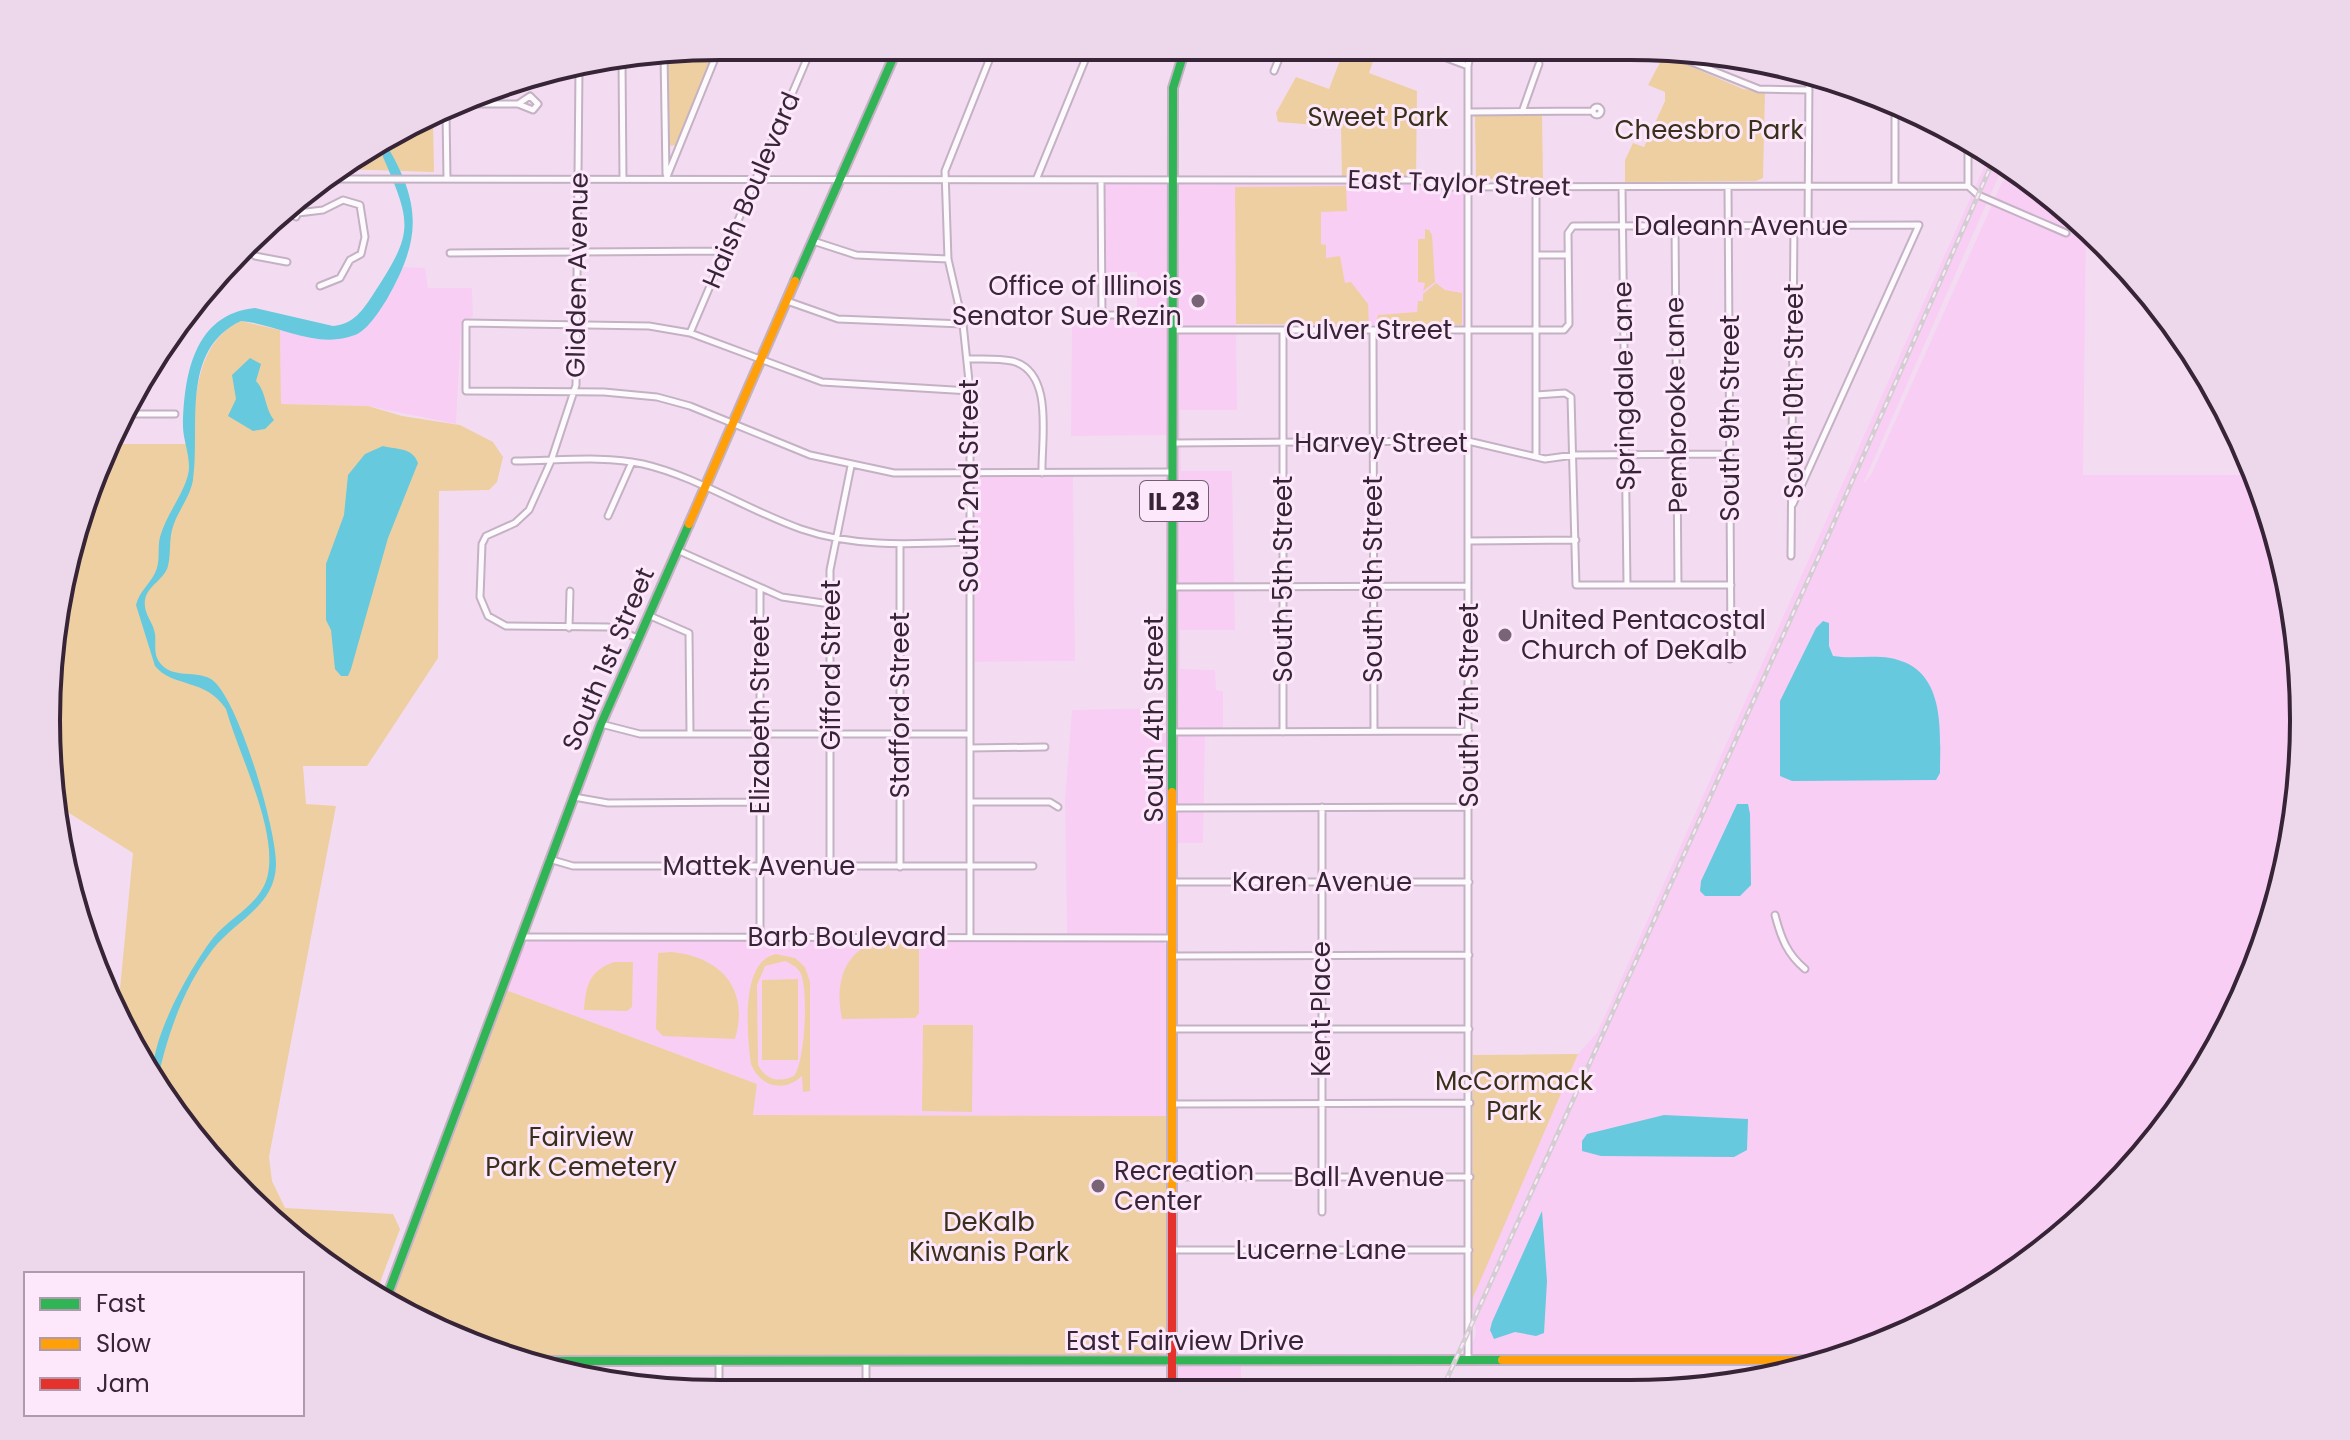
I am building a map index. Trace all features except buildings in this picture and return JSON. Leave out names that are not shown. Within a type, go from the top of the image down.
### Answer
[{"type":"street","points":[[666,179],[714,60]]},
{"type":"street","name":"Haish Boulevard","points":[[690,333],[807,60]]},
{"type":"street","name":"South 1st Street","points":[[389,1291],[601,724],[892,60]]},
{"type":"street","name":"South 2nd Street","points":[[970,937],[970,391],[963,324],[948,259],[945,171],[989,60]]},
{"type":"street","points":[[1036,180],[1085,60]]},
{"type":"street","name":"South 4th Street","points":[[1172,1380],[1174,80],[1181,60]]},
{"type":"street","points":[[1274,71],[1278,60]]},
{"type":"street","points":[[1452,60],[1468,66]]},
{"type":"street","name":"South 7th Street","points":[[1468,1361],[1469,60]]},
{"type":"street","points":[[664,62],[666,179]]},
{"type":"street","points":[[1522,112],[1539,64]]},
{"type":"street","points":[[1696,64],[1759,89],[1809,90]]},
{"type":"street","points":[[622,68],[623,179]]},
{"type":"street","name":"Glidden Avenue","points":[[569,628],[501,624],[485,613],[480,589],[480,551],[485,538],[525,516],[551,461],[576,392],[579,76]]},
{"type":"street","points":[[1808,226],[1809,85]]},
{"type":"street","points":[[483,104],[518,104]]},
{"type":"street","points":[[1469,112],[1593,111]]},
{"type":"street","points":[[1895,116],[1895,185]]},
{"type":"street","points":[[446,120],[447,179]]},
{"type":"street","points":[[1968,153],[1968,186]]},
{"type":"street","name":"East Taylor Street","points":[[342,179],[1415,180],[1469,186],[1536,187],[1968,186],[1983,197],[2066,233]]},
{"type":"street","points":[[1101,181],[1102,315],[1174,315]]},
{"type":"street","points":[[1536,187],[1536,457]]},
{"type":"street","name":"Springdale Lane","points":[[1622,187],[1627,585]]},
{"type":"street","name":"South 9th Street","points":[[1728,187],[1731,649]]},
{"type":"street","points":[[297,214],[323,210],[343,200],[360,205],[365,237],[361,254],[350,260],[340,278],[320,286]]},
{"type":"street","name":"Daleann Avenue","points":[[1568,255],[1568,233],[1575,226],[1919,225],[1793,504]]},
{"type":"street","name":"Pembrooke Lane","points":[[1675,226],[1678,585]]},
{"type":"street","name":"South 10th Street","points":[[1791,556],[1794,226]]},
{"type":"street","points":[[813,241],[856,255],[948,259]]},
{"type":"street","points":[[450,253],[726,251]]},
{"type":"street","points":[[1537,255],[1568,255]]},
{"type":"street","name":"Culver Street","points":[[1174,330],[1564,330],[1569,324],[1568,255]]},
{"type":"street","points":[[255,256],[287,262]]},
{"type":"street","points":[[786,301],[838,319],[963,324]]},
{"type":"street","points":[[970,391],[837,385],[807,379],[690,333],[633,324],[466,323],[466,391],[576,392],[657,397],[799,452],[851,466],[903,474],[1174,472]]},
{"type":"street","name":"South 5th Street","points":[[1283,330],[1283,732]]},
{"type":"street","name":"South 6th Street","points":[[1373,331],[1374,731]]},
{"type":"street","points":[[968,359],[1015,362],[1035,378],[1041,397],[1042,473]]},
{"type":"street","points":[[1536,395],[1565,393],[1571,401],[1576,585],[1731,585]]},
{"type":"street","points":[[135,414],[175,414]]},
{"type":"street","name":"Harvey Street","points":[[1174,443],[1468,441],[1559,460],[1574,455],[1730,454]]},
{"type":"street","points":[[515,461],[632,462],[704,487],[787,524],[835,537],[900,544],[970,542]]},
{"type":"street","points":[[608,516],[632,462]]},
{"type":"street","name":"Gifford Street","points":[[830,866],[830,604],[835,537],[851,466]]},
{"type":"street","points":[[1469,541],[1576,540]]},
{"type":"street","name":"Stafford Street","points":[[900,544],[900,867]]},
{"type":"street","points":[[677,550],[798,602],[830,604]]},
{"type":"street","points":[[1174,587],[1468,586]]},
{"type":"street","name":"Elizabeth Street","points":[[760,588],[760,937]]},
{"type":"street","points":[[570,591],[569,628],[612,628],[638,638]]},
{"type":"street","points":[[648,615],[689,633],[690,733]]},
{"type":"street","points":[[601,724],[625,733],[970,734]]},
{"type":"street","points":[[1175,732],[1469,731]]},
{"type":"street","points":[[970,748],[1045,747]]},
{"type":"street","points":[[572,796],[594,802],[760,802]]},
{"type":"street","points":[[970,802],[1050,802],[1058,807]]},
{"type":"street","name":"Kent Place","points":[[1322,807],[1322,1212]]},
{"type":"street","points":[[1174,808],[1469,807]]},
{"type":"street","name":"Mattek Avenue","points":[[549,859],[573,866],[1033,866]]},
{"type":"street","name":"Karen Avenue","points":[[1174,882],[1469,882]]},
{"type":"street","points":[[1775,915],[1782,942],[1793,959],[1805,969]]},
{"type":"street","name":"Barb Boulevard","points":[[520,937],[1174,938]]},
{"type":"street","points":[[1174,956],[1469,955]]},
{"type":"street","points":[[1173,1029],[1469,1029]]},
{"type":"street","points":[[1173,1104],[1470,1103]]},
{"type":"street","name":"Ball Avenue","points":[[1173,1177],[1470,1177]]},
{"type":"street","name":"Lucerne Lane","points":[[1172,1250],[1469,1250]]},
{"type":"street","points":[[719,1360],[719,1380]]},
{"type":"street","points":[[866,1360],[866,1380]]},
{"type":"street","name":"East Fairview Drive","points":[[570,1363],[1791,1360]]},
{"type":"shaded area","points":[[1985,164],[2000,173],[1863,484],[1871,475],[2003,180],[2011,181],[2086,243],[2083,475],[2243,475],[2268,549],[2289,677],[2289,763],[2268,891],[2240,973],[2202,1050],[2179,1087],[2154,1122],[2097,1187],[2032,1244],[1997,1269],[1922,1312],[1842,1345],[1761,1367],[1761,1363],[1464,1363],[1476,1334],[1472,1300],[1578,1054],[1597,1033]]},
{"type":"shaded area","points":[[1105,183],[1416,183],[1463,190],[1465,194],[1465,326],[1236,324],[1237,410],[1180,410],[1181,471],[1232,471],[1235,630],[1180,630],[1180,669],[1215,670],[1216,690],[1223,691],[1223,734],[1205,734],[1203,843],[1176,843],[1175,933],[1067,935],[1065,799],[1072,710],[1169,708],[1170,435],[1071,436],[1072,320],[1137,317],[1137,272],[1105,272]]},
{"type":"shaded area","points":[[403,267],[425,268],[428,288],[472,288],[473,317],[463,319],[461,326],[456,424],[368,406],[281,404],[280,330],[306,337],[358,334],[385,302]]},
{"type":"shaded area","points":[[1073,475],[1075,661],[975,662],[974,476]]},
{"type":"shaded area","points":[[1161,940],[1168,947],[1168,1116],[753,1115],[757,1084],[506,990],[519,954],[529,941]]},
{"type":"shaded area","points":[[1241,1362],[1241,1380],[1174,1380],[1174,1363]]},
{"type":"green space","points":[[711,60],[677,145],[668,146],[668,62]]},
{"type":"green space","name":"Sweet Park","points":[[1340,60],[1374,60],[1369,73],[1417,91],[1416,183],[1342,182],[1341,127],[1278,122],[1276,113],[1296,77],[1329,89]]},
{"type":"green space","name":"Cheesbro Park","points":[[1661,61],[1673,61],[1743,89],[1765,92],[1763,178],[1756,181],[1625,182],[1625,160],[1633,143],[1644,147],[1665,101],[1665,92],[1648,85]]},
{"type":"green space","points":[[1542,114],[1543,178],[1476,179],[1475,115]]},
{"type":"green space","points":[[433,126],[434,172],[355,169]]},
{"type":"green space","points":[[1346,186],[1347,211],[1321,212],[1321,244],[1326,245],[1326,258],[1340,256],[1345,283],[1351,282],[1368,304],[1369,325],[1236,324],[1235,187]]},
{"type":"green space","points":[[1425,229],[1432,235],[1435,282],[1423,291],[1425,283],[1418,282],[1418,239],[1425,239]]},
{"type":"green space","points":[[1436,283],[1445,290],[1462,293],[1462,325],[1376,324],[1378,315],[1417,312],[1418,301],[1423,301],[1423,294]]},
{"type":"green space","points":[[241,321],[280,330],[281,404],[368,406],[402,416],[460,425],[493,442],[503,457],[497,482],[489,490],[439,491],[438,658],[367,766],[303,766],[306,804],[336,806],[269,1157],[272,1181],[285,1208],[393,1214],[400,1229],[379,1285],[318,1244],[253,1187],[196,1122],[171,1087],[120,994],[133,853],[67,812],[66,806],[61,763],[61,677],[73,591],[95,508],[121,444],[193,444],[200,374],[214,343]]},
{"type":"green space","points":[[877,941],[919,942],[919,1013],[915,1018],[842,1019],[840,995],[844,972],[856,954]]},
{"type":"green space","points":[[672,952],[704,961],[727,978],[738,1005],[739,1021],[735,1039],[663,1036],[656,1029],[658,953]]},
{"type":"green space","points":[[776,954],[795,958],[805,967],[810,982],[810,1091],[803,1092],[802,1076],[788,1085],[773,1085],[760,1078],[751,1064],[748,1000],[756,970],[764,960]],"holes":[[[785,961],[800,972],[803,980],[804,1025],[798,1068],[794,1076],[778,1080],[769,1077],[758,1065],[757,985],[765,966]]]},
{"type":"green space","points":[[614,962],[633,962],[632,1007],[627,1011],[584,1010],[590,980],[599,970]]},
{"type":"green space","points":[[798,979],[798,1060],[762,1060],[762,980]]},
{"type":"green space","points":[[506,990],[757,1084],[753,1115],[1168,1116],[1166,1353],[1153,1356],[540,1355],[467,1330],[394,1294]]},
{"type":"green space","points":[[923,1025],[973,1025],[972,1112],[922,1111]]},
{"type":"green space","name":"McCormack Park","points":[[1578,1054],[1472,1300],[1473,1055]]},
{"type":"water","points":[[389,149],[406,186],[413,222],[406,258],[387,299],[364,329],[341,339],[312,338],[241,321],[221,334],[208,351],[201,370],[195,414],[193,480],[172,530],[168,566],[146,595],[145,609],[155,634],[156,655],[162,665],[174,672],[211,679],[222,690],[233,710],[263,796],[276,865],[274,879],[262,902],[213,949],[192,981],[170,1033],[160,1070],[154,1060],[155,1054],[161,1032],[182,988],[213,938],[259,894],[268,874],[269,856],[262,814],[226,709],[209,692],[171,678],[155,666],[136,605],[157,568],[163,529],[188,475],[183,426],[190,368],[196,350],[206,335],[218,322],[234,313],[255,308],[333,326],[347,322],[362,310],[396,255],[404,227],[399,198],[382,153]]},
{"type":"water","points":[[250,358],[261,364],[256,381],[274,420],[265,429],[253,431],[228,416],[236,399],[232,375]]},
{"type":"water","points":[[383,446],[408,452],[418,463],[388,538],[351,669],[348,676],[341,676],[335,669],[331,630],[326,620],[326,564],[344,515],[348,475],[365,454]]},
{"type":"water","points":[[1823,621],[1829,623],[1829,646],[1833,656],[1890,658],[1909,664],[1922,674],[1931,688],[1939,721],[1940,773],[1936,780],[1792,781],[1780,776],[1780,701],[1816,628]]},
{"type":"water","points":[[1737,804],[1748,804],[1750,814],[1751,885],[1740,896],[1705,896],[1700,891],[1701,881]]},
{"type":"water","points":[[1664,1115],[1748,1119],[1747,1150],[1734,1157],[1601,1156],[1582,1151],[1582,1141],[1587,1134]]},
{"type":"water","points":[[1542,1211],[1547,1281],[1544,1333],[1536,1336],[1515,1332],[1494,1339],[1490,1330],[1492,1322]]},
{"type":"railway","points":[[1446,1380],[1828,536],[1990,167]]},
{"type":"traffic: fast","points":[[795,281],[892,60]]},
{"type":"traffic: fast","points":[[1172,792],[1173,88],[1182,60]]},
{"type":"traffic: fast","points":[[389,1291],[601,724],[689,524]]},
{"type":"traffic: fast","points":[[563,1361],[1502,1360]]},
{"type":"traffic: slow","points":[[689,524],[795,281]]},
{"type":"traffic: slow","points":[[1172,792],[1172,1200]]},
{"type":"traffic: slow","points":[[1502,1360],[1792,1360]]},
{"type":"traffic: jam","points":[[1172,1200],[1172,1380]]},
{"type":"place","name":"Office of Illinois Senator Sue Rezin","points":[[1198,301]]},
{"type":"place","name":"United Pentacostal Church of DeKalb","points":[[1505,635]]},
{"type":"place","name":"Recreation Center","points":[[1098,1186]]},
{"type":"park label","name":"Fairview Park Cemetery","points":[[581,1152]]},
{"type":"park label","name":"DeKalb Kiwanis Park","points":[[989,1237]]}]
